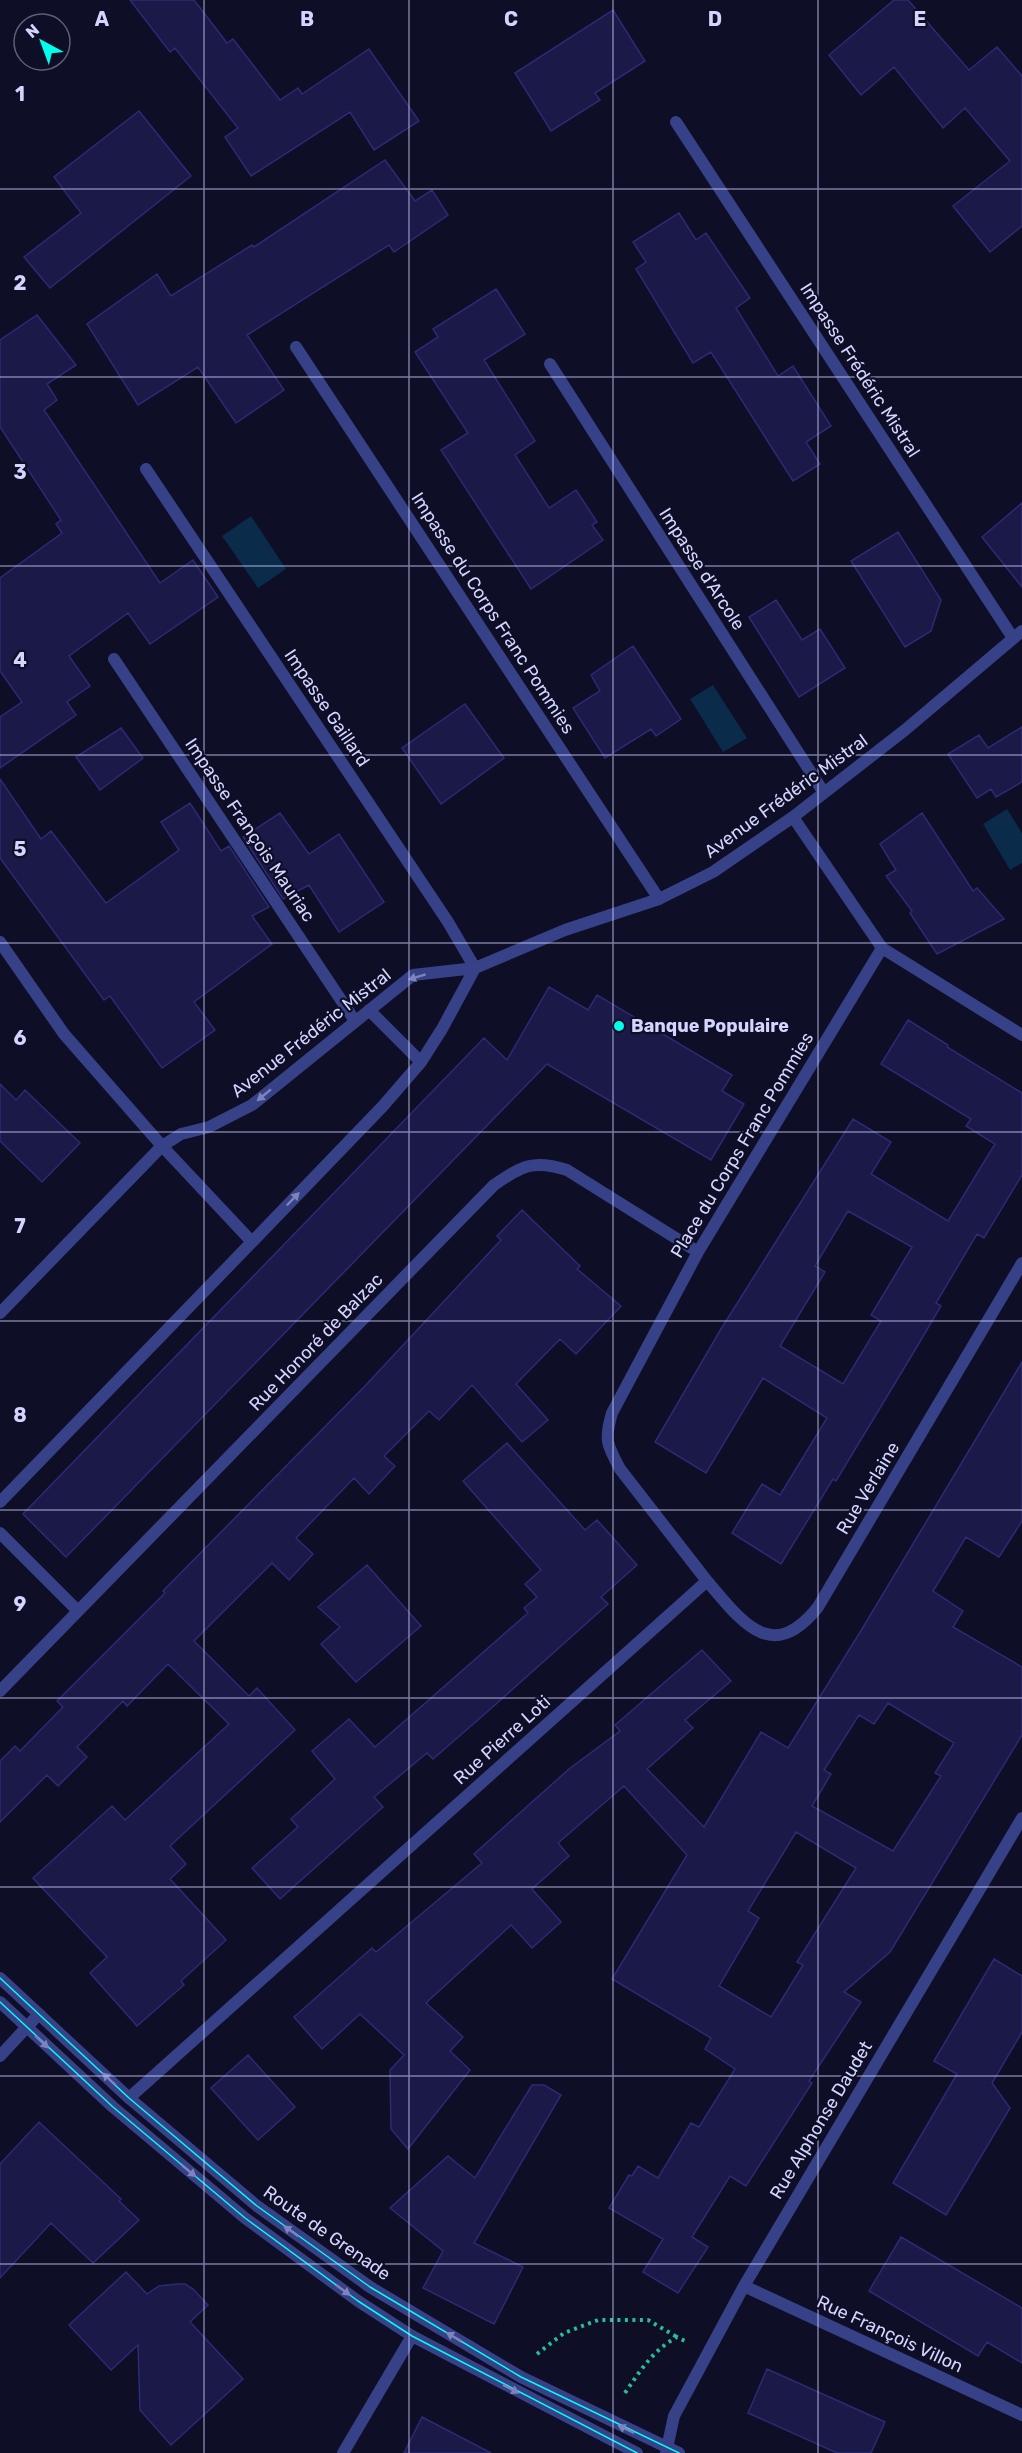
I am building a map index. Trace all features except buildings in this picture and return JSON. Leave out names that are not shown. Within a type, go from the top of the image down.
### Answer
[{"type":"street","name":"Impasse Frédéric Mistral","points":[[676,122],[1017,634]]},
{"type":"street","name":"Impasse du Corps Franc Pommies","points":[[296,347],[659,898]]},
{"type":"street","name":"Impasse d'Arcole","points":[[550,364],[824,793]]},
{"type":"street","name":"Impasse Gaillard","points":[[146,469],[442,912],[475,968]]},
{"type":"street","name":"Avenue Frédéric Mistral","points":[[0,1313],[162,1146],[181,1134],[209,1127],[252,1105],[413,975],[475,968],[566,930],[659,898],[713,872],[793,817],[905,730],[1017,634]]},
{"type":"street","name":"Impasse François Mauriac","points":[[114,660],[355,1021]]},
{"type":"street","points":[[793,817],[882,948],[1022,1035]]},
{"type":"street","points":[[0,942],[64,1034],[162,1146],[252,1242]]},
{"type":"street","name":"Place du Corps Franc Pommies","points":[[707,1581],[620,1469],[605,1435],[612,1413],[698,1252],[882,948]]},
{"type":"street","points":[[0,1502],[383,1106],[421,1062],[475,968]]},
{"type":"street","points":[[369,1010],[421,1062]]},
{"type":"street","name":"Rue Honoré de Balzac","points":[[0,1691],[494,1185],[520,1168],[547,1163],[567,1170],[698,1252]]},
{"type":"street","name":"Rue Verlaine","points":[[707,1581],[738,1617],[760,1633],[784,1635],[804,1624],[818,1607],[1022,1263]]},
{"type":"street","points":[[0,1533],[78,1611]]},
{"type":"street","name":"Rue Pierre Loti","points":[[129,2098],[707,1581]]},
{"type":"street","name":"Rue Alphonse Daudet","points":[[667,2450],[674,2416],[708,2350],[1022,1818]]},
{"type":"street","name":"Route de Grenade","points":[[0,1978],[129,2098],[257,2206],[370,2287],[521,2377],[667,2450],[679,2453]]},
{"type":"street","name":"Route de Grenade","points":[[0,2002],[113,2107],[245,2218],[358,2301],[412,2336],[637,2453]]},
{"type":"street","points":[[0,2056],[39,2014]]},
{"type":"street","name":"Rue François Villon","points":[[744,2286],[1022,2415]]},
{"type":"street","points":[[343,2453],[412,2336]]},
{"type":"path","points":[[521,2377],[540,2350],[564,2333],[598,2320],[648,2320],[677,2337],[708,2350]]},
{"type":"path","points":[[625,2393],[646,2362],[663,2345],[677,2337]]},
{"type":"water","points":[[251,516],[286,569],[258,588],[222,536]]},
{"type":"water","points":[[713,685],[747,738],[723,752],[690,699]]},
{"type":"water","points":[[1007,809],[1022,833],[1022,863],[1010,870],[983,824]]},
{"type":"tram line","points":[[0,1978],[129,2098],[257,2206],[370,2287],[521,2377],[679,2453]]},
{"type":"tram line","points":[[0,2002],[113,2107],[245,2218],[358,2301],[412,2336],[637,2453]]},
{"type":"place","name":"Banque Populaire","points":[[619,1026]]}]
